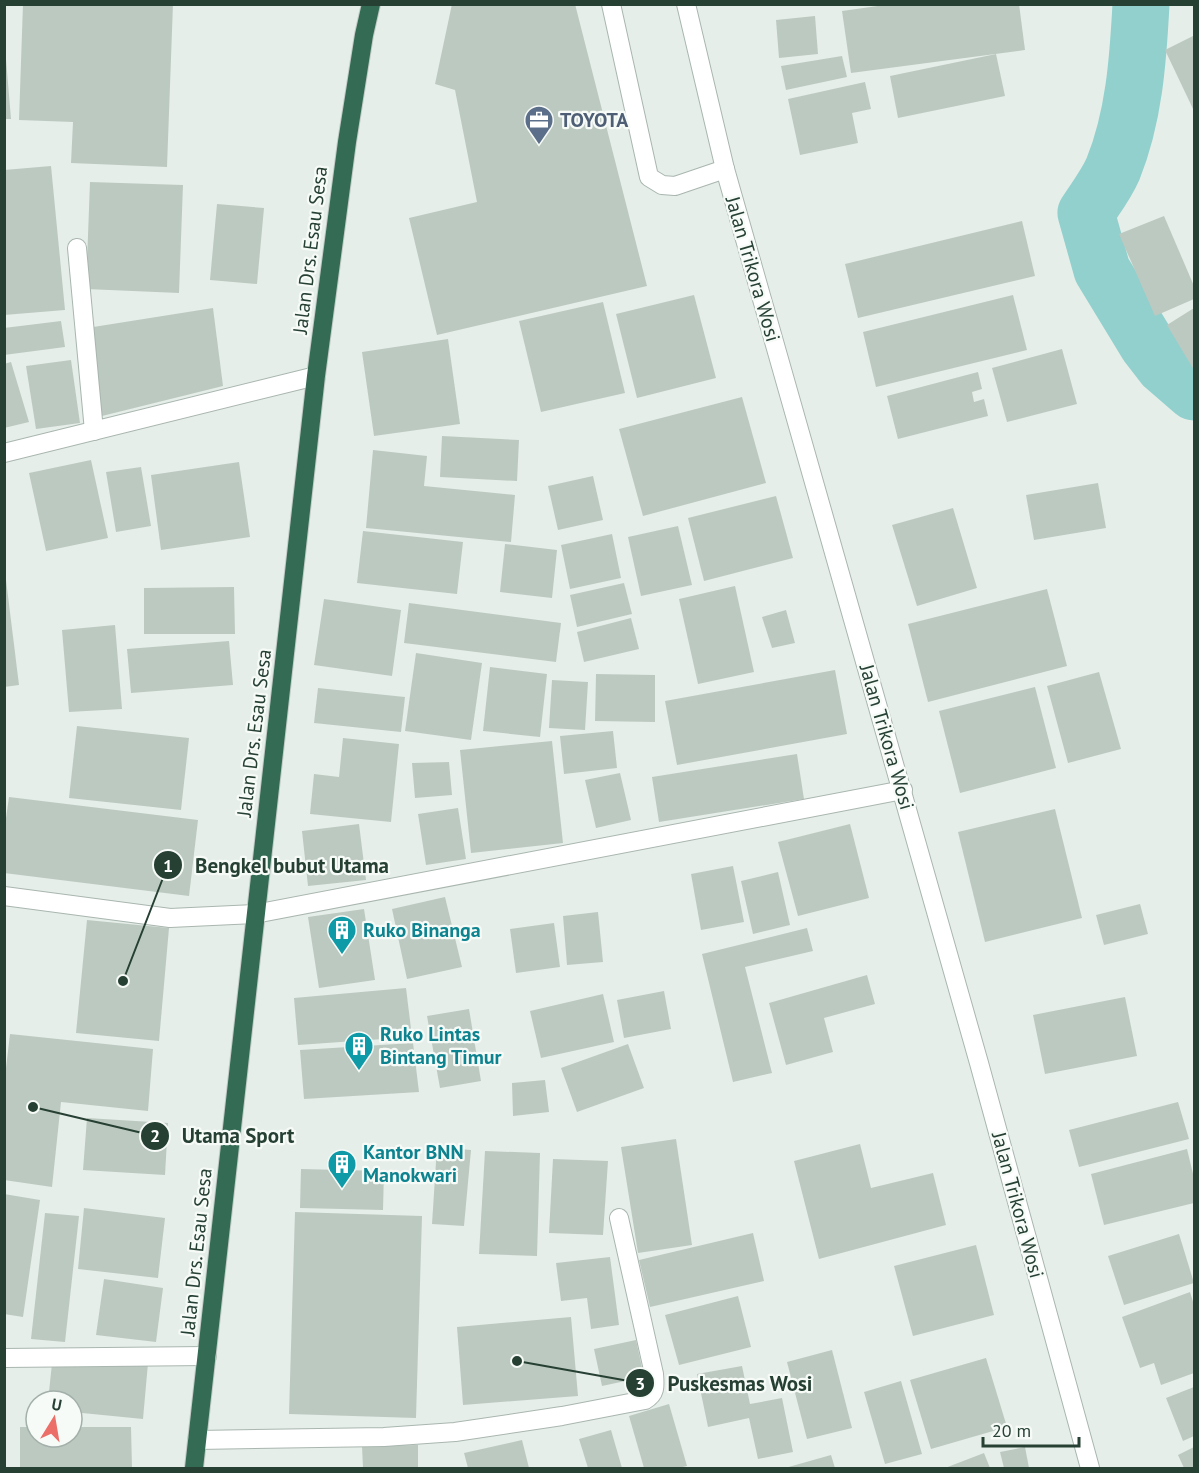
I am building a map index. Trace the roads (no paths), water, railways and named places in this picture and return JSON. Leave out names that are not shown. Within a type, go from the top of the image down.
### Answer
[{"type":"highway","name":"Jalan Drs. Esau Sesa","points":[[194,1468],[316,376],[346,142],[371,4]]},
{"type":"street","points":[[610,4],[649,177],[662,185],[675,186],[725,170]]},
{"type":"street","name":"Jalan Trikora Wosi","points":[[686,4],[725,170],[903,790],[1090,1468]]},
{"type":"street","points":[[77,248],[94,431]]},
{"type":"street","points":[[4,453],[316,376]]},
{"type":"street","points":[[4,896],[170,918],[255,915],[903,790]]},
{"type":"street","points":[[197,1440],[384,1437],[455,1432],[562,1416],[645,1400],[653,1393],[654,1374],[619,1218]]},
{"type":"street","points":[[4,1358],[207,1356]]},
{"type":"waterway","points":[[1141,4],[1136,68],[1126,129],[1113,169],[1086,213],[1102,270],[1147,344],[1164,366],[1194,392]]},
{"type":"place","name":"TOYOTA","points":[[539,146]]},
{"type":"place","name":"Ruko Binanga","points":[[342,956]]},
{"type":"place","name":"Bengkel bubut Utama","points":[[123,981]]},
{"type":"place","name":"Ruko Lintas Bintang Timur","points":[[359,1072]]},
{"type":"place","name":"Utama Sport","points":[[33,1107]]},
{"type":"place","name":"Kantor BNN Manokwari","points":[[342,1190]]},
{"type":"place","name":"Puskesmas Wosi","points":[[517,1361]]}]
